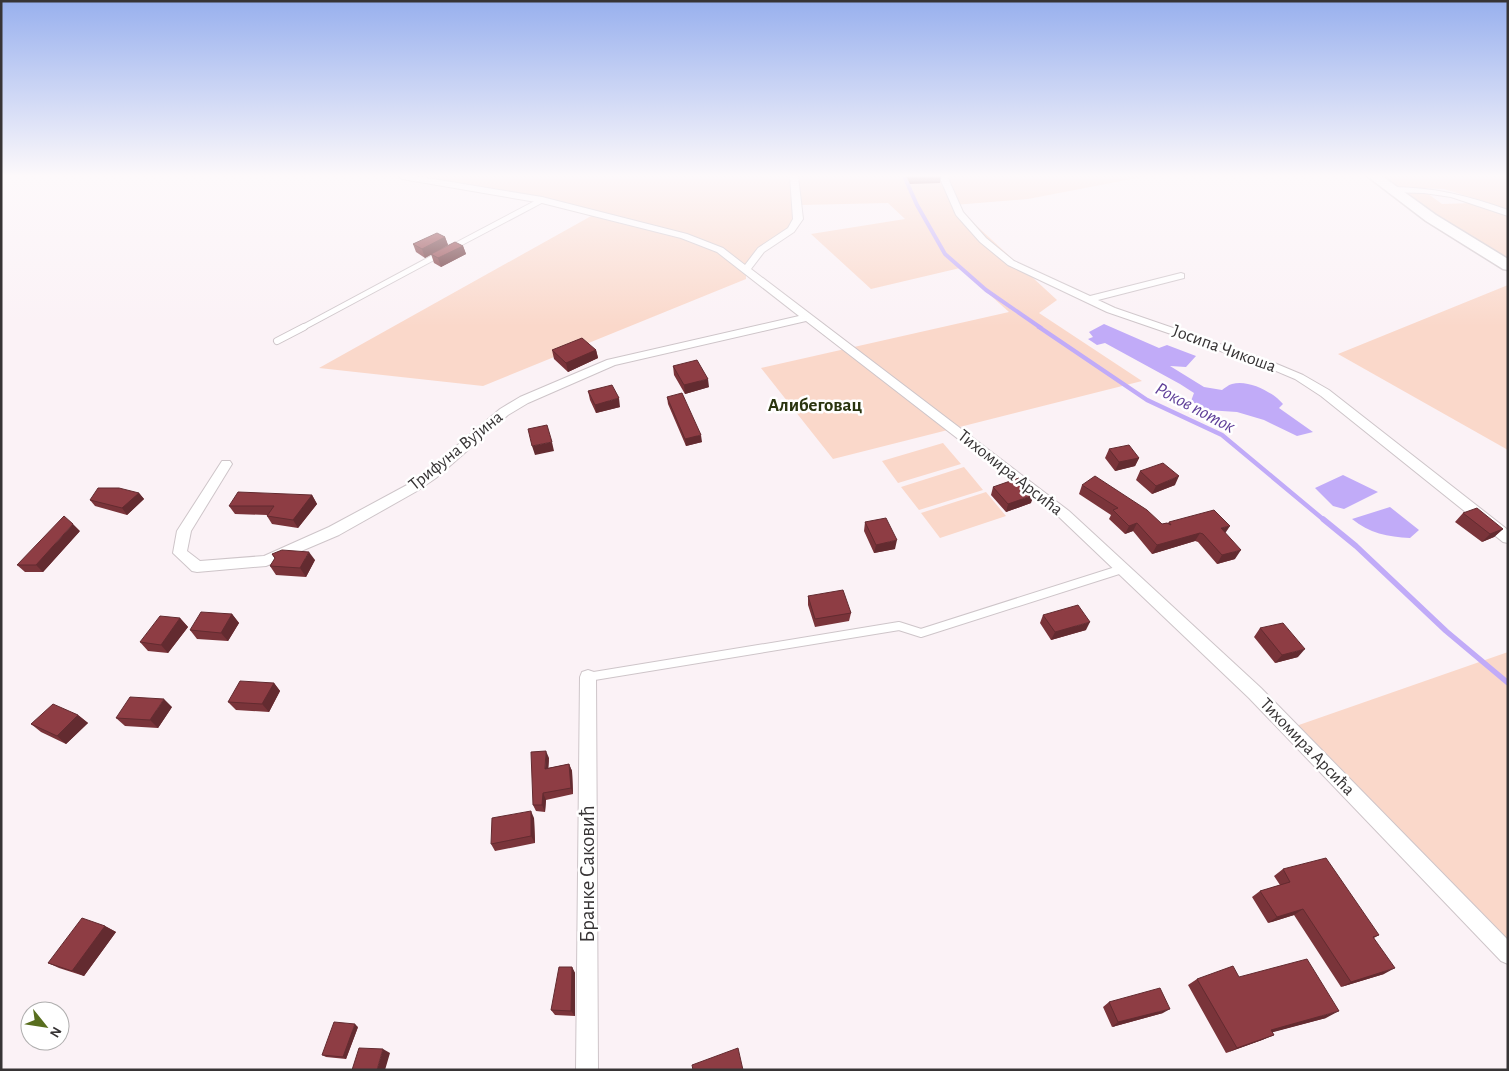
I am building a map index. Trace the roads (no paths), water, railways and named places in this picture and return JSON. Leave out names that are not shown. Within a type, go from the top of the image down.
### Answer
[{"type":"main road","points":[[1443,226],[1508,266]]},
{"type":"street","name":"Тихомира Арсића","points":[[641,226],[702,242],[720,250],[1064,514],[1255,694],[1508,954]]},
{"type":"street","points":[[746,270],[760,250],[791,230],[794,226]]},
{"type":"street","name":"Јосипа Чикоша","points":[[970,226],[983,240],[1011,262],[1111,310],[1268,364],[1298,377],[1325,393],[1508,538]]},
{"type":"street","points":[[1091,299],[1181,276]]},
{"type":"street","name":"Трифуна Вујина","points":[[226,464],[184,531],[180,553],[197,567],[266,561],[334,531],[412,488],[432,474],[504,412],[524,400],[611,362],[809,317]]},
{"type":"street","name":"Бранке Саковић","points":[[587,1070],[588,677]]},
{"type":"lane","points":[[277,341],[493,226]]},
{"type":"lane","points":[[588,677],[899,626],[921,633],[1122,569]]},
{"type":"waterway","name":"Роков поток","points":[[929,226],[945,254],[986,290],[1041,328]]},
{"type":"waterway","name":"Роков поток","points":[[1039,327],[1147,400],[1222,435],[1324,520]]},
{"type":"waterway","name":"Роков поток","points":[[1323,519],[1356,546],[1446,631],[1508,683]]},
{"type":"district","name":"Алибеговац","points":[[815,405]]}]
